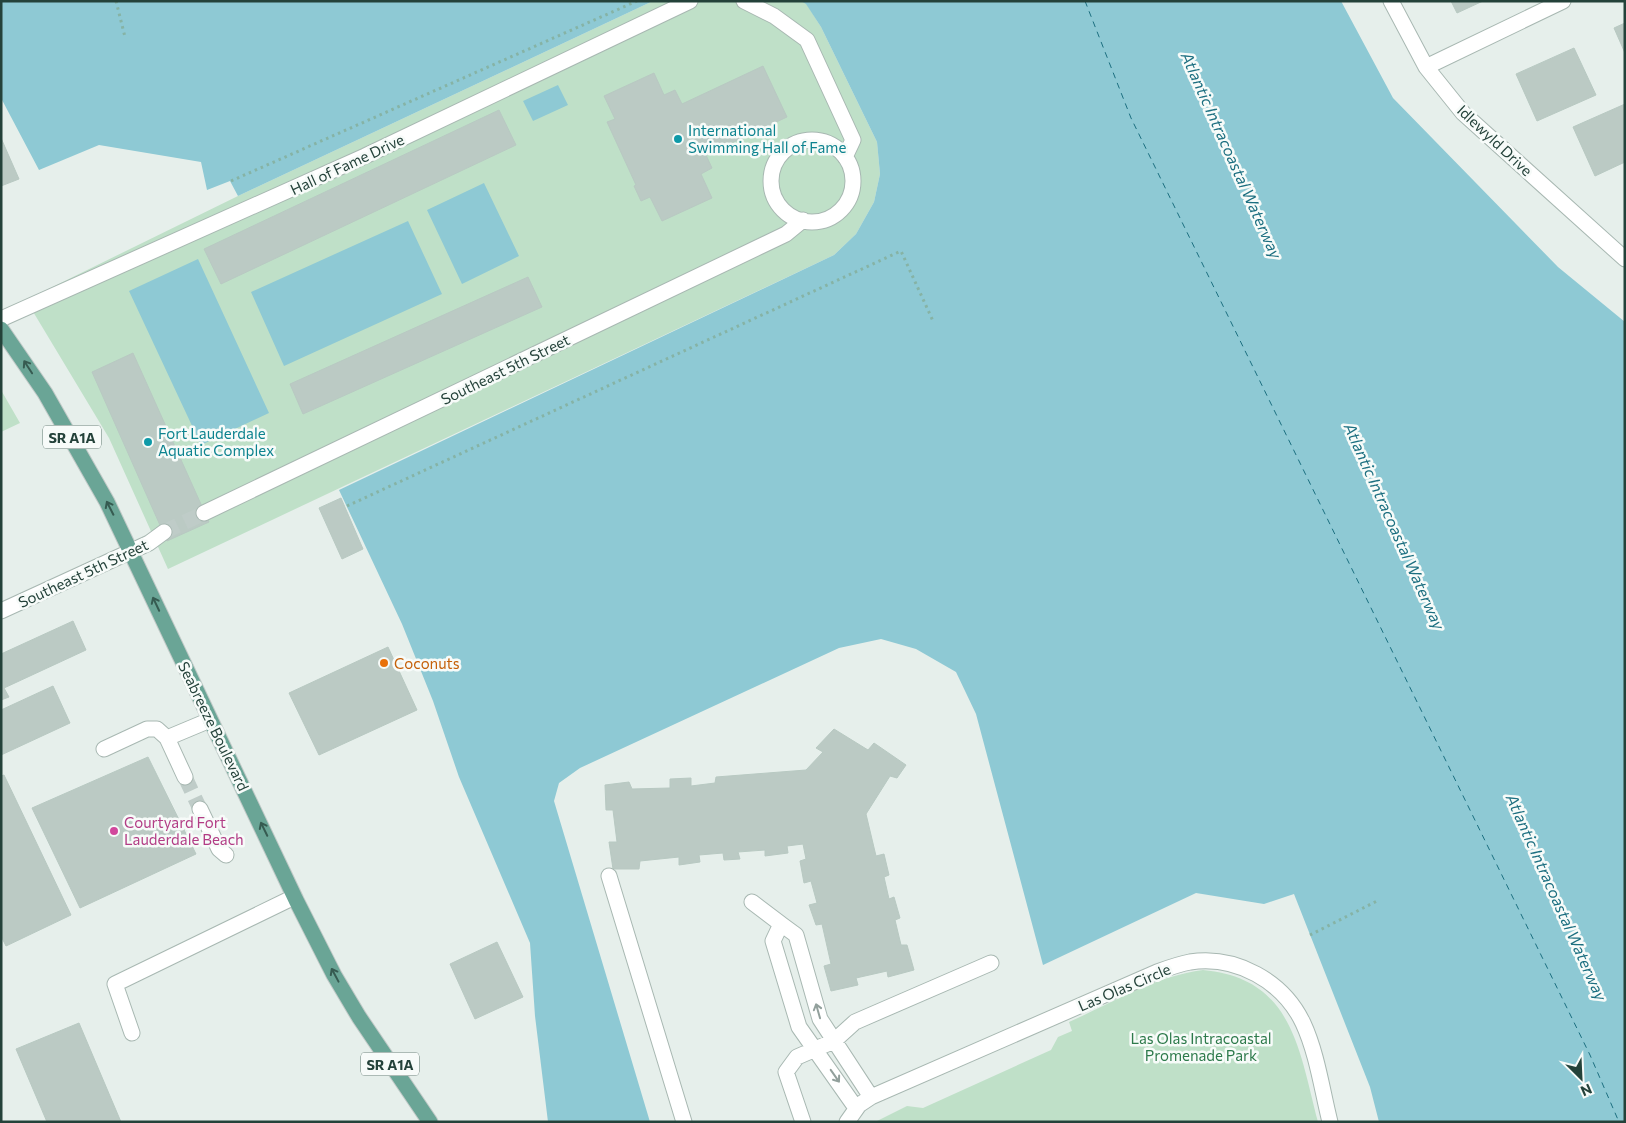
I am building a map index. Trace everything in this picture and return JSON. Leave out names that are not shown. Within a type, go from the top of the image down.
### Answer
[{"type":"main road","name":"Seabreeze Boulevard","points":[[1,329],[45,393],[78,449],[132,551],[294,896],[355,1011],[430,1122]]},
{"type":"street","name":"Hall of Fame Drive","points":[[1,319],[365,156],[690,1]]},
{"type":"street","points":[[744,1],[774,16],[806,40],[853,140],[845,157]]},
{"type":"street","name":"Idlewyld Drive","points":[[1391,1],[1426,67],[1463,113],[1625,259]]},
{"type":"street","points":[[1426,67],[1563,1]]},
{"type":"street","points":[[805,140],[818,140],[831,144],[845,157],[853,174],[853,188],[841,210],[830,217],[817,221],[803,220],[790,215],[780,206],[773,194],[772,173],[781,154],[792,145],[805,140]]},
{"type":"street","name":"Southeast 5th Street","points":[[204,513],[786,234],[803,220]]},
{"type":"street","name":"Southeast 5th Street","points":[[1,611],[149,543],[164,532]]},
{"type":"street","points":[[167,738],[210,720]]},
{"type":"street","points":[[104,749],[147,728],[158,729],[167,738],[185,777]]},
{"type":"street","points":[[200,809],[219,849],[226,855]]},
{"type":"street","points":[[609,876],[684,1122]]},
{"type":"street","points":[[132,1033],[115,984],[294,896]]},
{"type":"street","points":[[752,902],[796,935],[820,1019],[871,1097]]},
{"type":"street","points":[[781,924],[773,941],[799,1027],[856,1108]]},
{"type":"street","name":"Las Olas Circle","points":[[847,1122],[856,1108],[871,1097],[1157,972],[1191,962],[1208,961],[1227,963],[1260,975],[1286,997],[1297,1011],[1310,1042],[1330,1122]]},
{"type":"street","points":[[803,1122],[786,1072],[797,1057],[834,1041],[855,1022],[991,963]]},
{"type":"path","points":[[116,1],[126,37]]},
{"type":"path","points":[[230,180],[637,1]]},
{"type":"path","points":[[346,506],[901,251],[933,321]]},
{"type":"path","points":[[1310,934],[1377,901]]},
{"type":"green space","points":[[653,1],[801,1],[806,3],[821,27],[877,142],[880,174],[874,202],[856,234],[834,255],[168,569],[109,438],[26,300],[238,196]]},
{"type":"green space","points":[[1,390],[20,423],[1,432]]},
{"type":"green space","name":"Las Olas Intracoastal Promenade Park","points":[[1203,970],[1233,976],[1256,987],[1274,1003],[1287,1022],[1297,1044],[1318,1122],[875,1122],[907,1106],[923,1108],[1051,1050],[1058,1037],[1072,1031],[1069,1022],[1134,991],[1168,978]]},
{"type":"water","points":[[1,1],[653,1],[238,196],[230,181],[207,190],[201,162],[99,145],[39,170],[1,98]]},
{"type":"water","name":"Atlantic Intracoastal Waterway","points":[[801,1],[1341,1],[1393,98],[1558,267],[1625,322],[1625,1122],[1379,1122],[1370,1087],[1294,894],[1264,904],[1196,893],[1043,965],[976,714],[956,672],[916,649],[881,639],[839,648],[580,768],[559,783],[554,801],[650,1122],[548,1122],[535,1016],[530,943],[459,777],[433,701],[402,624],[339,490],[834,255],[856,234],[874,202],[880,174],[877,142],[821,27],[806,4]]},
{"type":"water","points":[[558,85],[568,105],[533,121],[523,101]]},
{"type":"water","points":[[484,183],[519,256],[462,284],[427,210]]},
{"type":"water","points":[[408,221],[442,294],[284,366],[251,292]]},
{"type":"water","points":[[198,259],[269,413],[201,445],[129,291]]},
{"type":"building","points":[[1451,1],[1483,1],[1457,13]]},
{"type":"building","points":[[1625,23],[1625,53],[1614,28]]},
{"type":"building","points":[[1574,48],[1596,95],[1537,121],[1516,74]]},
{"type":"building","name":"International Swimming Hall of Fame","points":[[763,66],[787,117],[706,155],[712,168],[701,174],[712,198],[662,221],[650,197],[641,201],[634,186],[636,185],[607,122],[615,119],[604,96],[654,73],[664,95],[675,90],[682,104]]},
{"type":"building","points":[[1625,104],[1625,162],[1595,176],[1573,127]]},
{"type":"building","points":[[499,110],[516,145],[221,284],[204,249]]},
{"type":"building","points":[[1,138],[19,179],[1,186]]},
{"type":"building","points":[[528,277],[542,307],[303,414],[290,384]]},
{"type":"building","name":"Fort Lauderdale Aquatic Complex","points":[[133,353],[209,522],[167,541],[92,372]]},
{"type":"building","points":[[341,498],[363,549],[342,559],[319,508]]},
{"type":"building","points":[[73,621],[86,650],[4,688],[9,697],[1,700],[1,654]]},
{"type":"building","points":[[388,647],[417,710],[319,755],[289,693]]},
{"type":"building","points":[[53,686],[70,723],[1,755],[1,710]]},
{"type":"building","points":[[834,729],[868,750],[874,743],[906,765],[897,778],[890,776],[866,814],[876,856],[884,854],[889,875],[884,877],[889,899],[894,897],[900,918],[895,920],[901,945],[907,945],[914,970],[888,977],[887,971],[856,978],[858,985],[831,991],[824,966],[831,964],[822,924],[816,925],[809,905],[817,903],[811,881],[804,883],[800,861],[806,859],[803,844],[787,846],[788,853],[765,856],[765,850],[738,852],[740,859],[724,860],[723,853],[699,855],[700,862],[679,865],[679,857],[640,861],[639,869],[613,869],[609,842],[617,842],[613,810],[606,810],[605,785],[629,782],[632,789],[670,788],[670,779],[691,778],[691,786],[715,783],[716,777],[806,770],[823,752],[816,748]]},
{"type":"building","name":"Courtyard Fort Lauderdale Beach","points":[[148,757],[196,854],[80,908],[32,808]]},
{"type":"building","points":[[4,775],[71,915],[6,946],[1,936],[1,776]]},
{"type":"building","points":[[497,942],[523,997],[475,1019],[450,964]]},
{"type":"building","points":[[79,1023],[121,1122],[47,1122],[16,1049]]},
{"type":"ferry route","points":[[1085,1],[1131,118],[1590,1055],[1619,1122]]},
{"type":"tunnel","points":[[164,532],[204,513]]},
{"type":"tunnel","points":[[185,777],[200,809]]},
{"type":"place","name":"International Swimming Hall of Fame","points":[[678,139]]},
{"type":"place","name":"Fort Lauderdale Aquatic Complex","points":[[148,442]]},
{"type":"place","name":"Coconuts","points":[[384,663]]},
{"type":"place","name":"Courtyard Fort Lauderdale Beach","points":[[114,831]]}]
